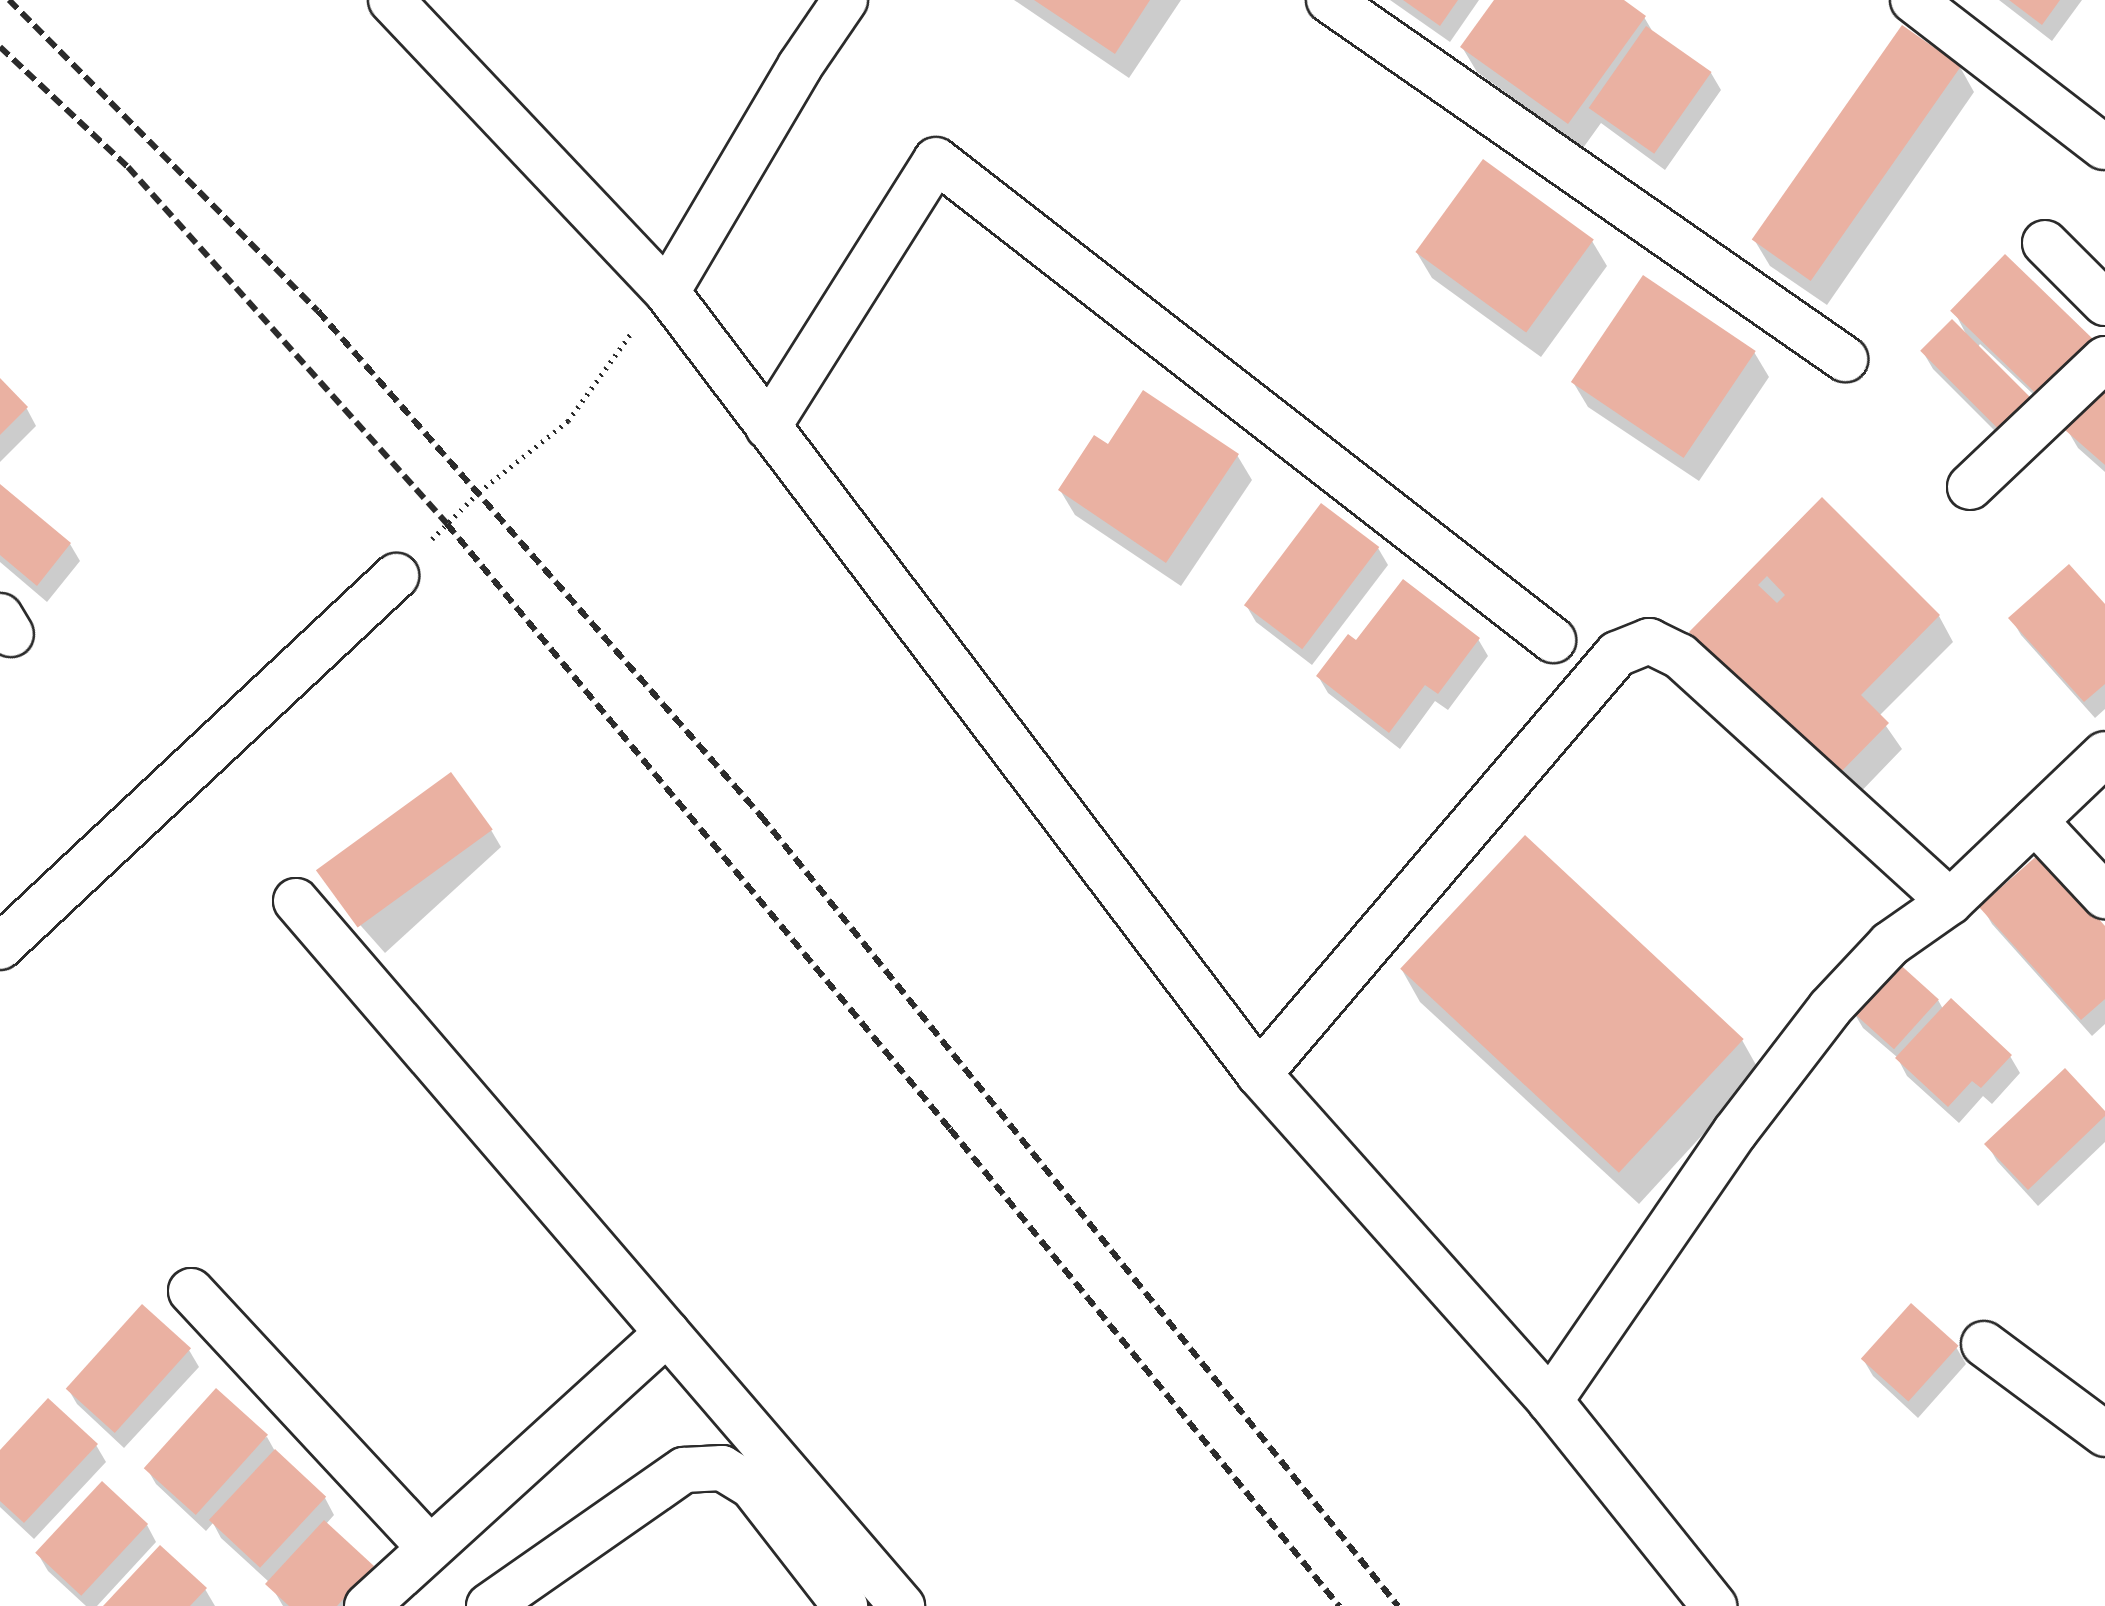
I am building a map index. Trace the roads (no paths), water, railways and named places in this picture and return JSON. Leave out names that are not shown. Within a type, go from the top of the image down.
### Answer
[{"type":"street","points":[[391,0],[667,292],[1259,1074],[1550,1401],[1714,1606]]},
{"type":"street","points":[[667,292],[800,66],[845,0]]},
{"type":"street","points":[[1329,0],[1845,359]]},
{"type":"street","points":[[1913,0],[2104,147]]},
{"type":"street","points":[[768,427],[936,160],[1553,640]]},
{"type":"street","points":[[2045,243],[2105,303]]},
{"type":"street","points":[[1970,487],[2105,359]]},
{"type":"street","points":[[0,947],[396,576]]},
{"type":"street","points":[[1259,1074],[1617,654],[1649,641],[1680,656],[1950,902]]},
{"type":"street","points":[[1550,1401],[1735,1132],[1830,1008],[1890,944],[1950,902],[2105,754]]},
{"type":"street","points":[[2035,821],[2105,896]]},
{"type":"street","points":[[296,901],[902,1606]]},
{"type":"street","points":[[191,1291],[429,1547]]},
{"type":"street","points":[[367,1606],[667,1333]]},
{"type":"street","points":[[1984,1344],[2105,1434]]},
{"type":"street","points":[[489,1606],[684,1470],[722,1468],[752,1486],[845,1606]]},
{"type":"railway","points":[[9,0],[318,311],[761,816],[1398,1606]]},
{"type":"railway","points":[[0,47],[128,167],[447,524],[950,1129],[1339,1606]]}]
